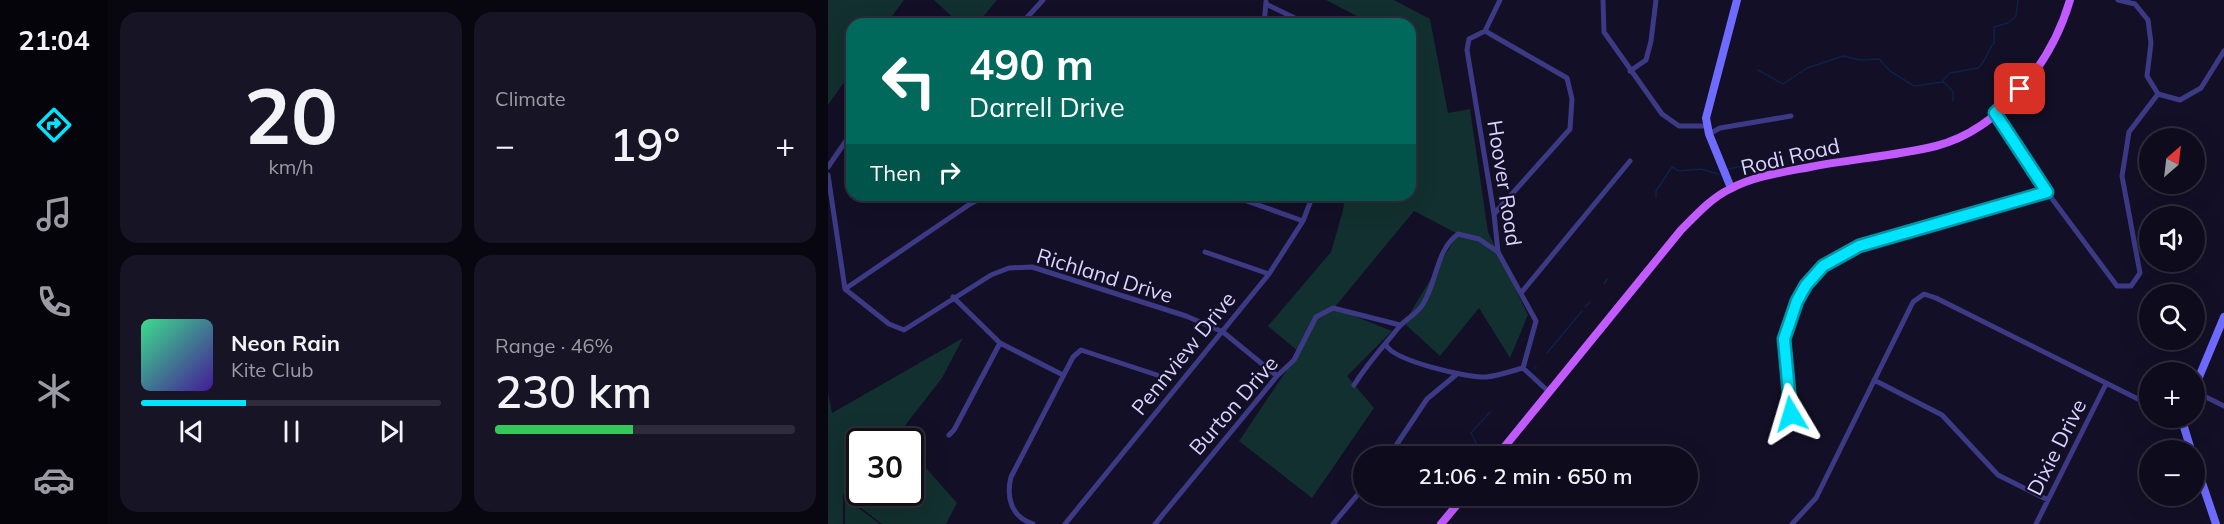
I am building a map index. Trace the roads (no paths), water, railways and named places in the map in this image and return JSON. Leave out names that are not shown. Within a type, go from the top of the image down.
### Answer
[{"type":"main road","name":"Rodi Road","points":[[1505,446],[1681,230],[1700,211],[1731,188],[1774,174],[1937,146],[1971,132],[2011,99],[2040,64],[2062,26],[2070,0]]},
{"type":"main road","points":[[1441,524],[1456,506]]},
{"type":"street","points":[[1026,18],[1043,0]]},
{"type":"street","points":[[1494,214],[1570,129],[1572,99],[1567,78],[1485,31],[1500,0]]},
{"type":"street","points":[[1603,0],[1604,32],[1630,71],[1671,122],[1685,127],[1708,130],[1791,116]]},
{"type":"street","points":[[1630,71],[1646,60],[1652,41],[1656,0]]},
{"type":"street","points":[[1731,188],[1708,130],[1707,106],[1737,0]]},
{"type":"street","points":[[2118,0],[2135,4],[2148,20],[2151,43],[2147,76],[2158,94],[2181,100],[2201,88],[2224,51]]},
{"type":"street","points":[[1265,18],[1266,2],[1296,18]]},
{"type":"street","name":"Hoover Road","points":[[1485,31],[1476,33],[1469,39],[1467,50],[1494,214],[1498,252],[1536,321],[1523,368]]},
{"type":"street","points":[[1995,113],[2047,192],[2117,286],[2131,286],[2140,273],[2122,176],[2129,132],[2158,94]]},
{"type":"street","points":[[828,167],[846,141]]},
{"type":"street","points":[[1521,293],[1630,162]]},
{"type":"street","points":[[828,175],[845,289],[976,201]]},
{"type":"street","points":[[1791,414],[1784,339],[1797,301],[1806,285],[1823,266],[1859,246],[2047,192]]},
{"type":"street","points":[[1246,201],[1303,222]]},
{"type":"street","name":"Pennview Drive","points":[[1065,524],[1269,274],[1303,222],[1312,201]]},
{"type":"street","points":[[1354,385],[1365,367],[1386,345],[1400,325],[1424,302],[1444,252],[1458,234],[1479,238],[1498,252]]},
{"type":"street","points":[[1205,252],[1269,274]]},
{"type":"street","name":"Richland Drive","points":[[845,289],[889,324],[904,330],[991,275],[1009,268],[1032,267],[1186,316],[1223,332],[1277,376]]},
{"type":"street","points":[[1792,524],[1816,498],[1913,302],[1924,294],[2139,400]]},
{"type":"street","points":[[953,297],[1000,343],[1063,375]]},
{"type":"street","name":"Burton Drive","points":[[1155,524],[1277,376],[1294,360],[1316,317],[1333,308],[1400,325]]},
{"type":"street","points":[[2205,363],[2224,317]]},
{"type":"street","points":[[949,435],[954,430],[1000,343]]},
{"type":"street","points":[[1386,345],[1397,355],[1457,374],[1488,377],[1523,368],[1549,393]]},
{"type":"street","points":[[1033,524],[1016,513],[1008,501],[1011,477],[1074,357],[1081,350],[1157,375]]},
{"type":"street","points":[[1396,446],[1427,399],[1457,374]]},
{"type":"street","points":[[1874,380],[1942,415],[1998,475],[2048,500]]},
{"type":"street","name":"Dixie Drive","points":[[2036,524],[2106,384]]},
{"type":"street","points":[[2205,396],[2224,406]]},
{"type":"street","points":[[2205,492],[2216,524]]},
{"type":"street","points":[[1333,524],[1353,500]]},
{"type":"waterway","points":[[1953,101],[1953,91],[1943,82],[1944,79],[1950,73],[1981,66],[1994,43],[1994,27],[2008,23],[2016,16],[2018,0]]},
{"type":"waterway","points":[[1758,70],[1783,84],[1807,68],[1843,56],[1860,60],[1879,59],[1890,71],[1914,86],[1943,82]]},
{"type":"waterway","points":[[1729,169],[1771,160]]},
{"type":"waterway","points":[[1656,198],[1656,191],[1672,167],[1679,171],[1701,169],[1718,174]]},
{"type":"waterway","points":[[1604,284],[1607,279]]},
{"type":"waterway","points":[[1585,307],[1590,302]]},
{"type":"waterway","points":[[1547,353],[1582,311]]},
{"type":"waterway","points":[[1477,446],[1471,433],[1490,412]]}]
